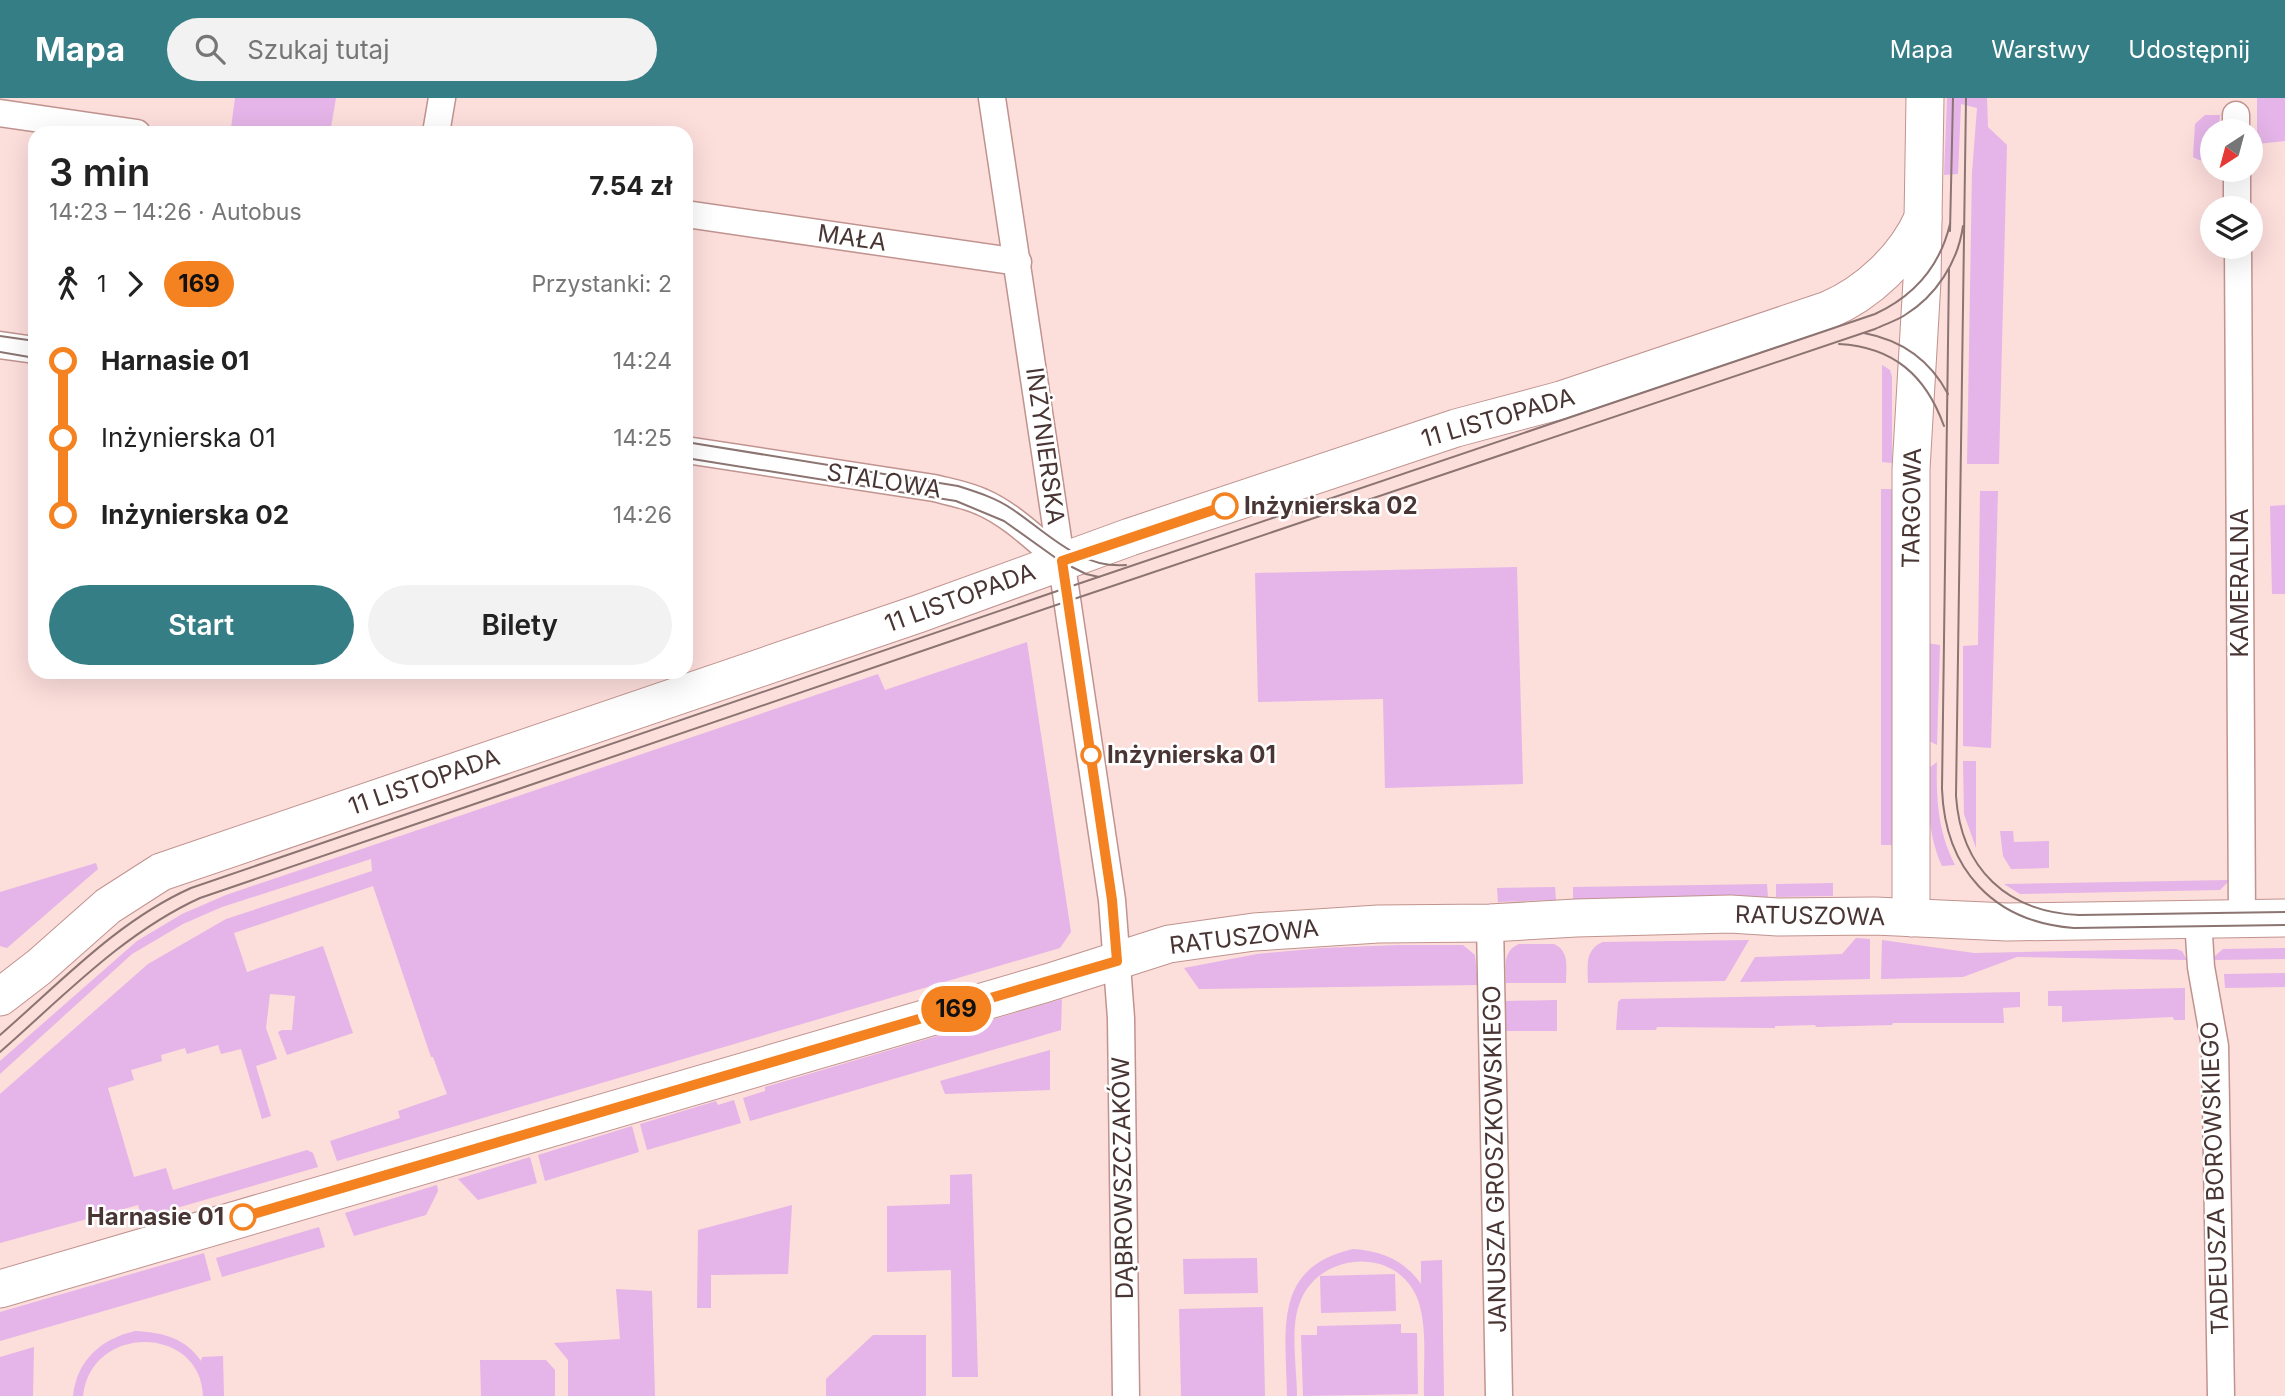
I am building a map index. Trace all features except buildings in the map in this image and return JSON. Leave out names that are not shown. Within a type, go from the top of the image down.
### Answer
[{"type":"street","points":[[437,126],[442,98]]},
{"type":"street","name":"INŻYNIERSKA","points":[[992,98],[1112,900],[1117,961]]},
{"type":"street","name":"TARGOWA","points":[[1911,918],[1911,469],[1922,281],[1925,98]]},
{"type":"street","points":[[0,113],[89,126]]},
{"type":"street","name":"MAŁA","points":[[693,215],[1018,262]]},
{"type":"street","name":"11 LISTOPADA","points":[[0,997],[39,967],[108,906],[161,872],[1456,428],[1561,400],[1828,310],[1848,302],[1875,281],[1908,244],[1923,218]]},
{"type":"street","name":"KAMERALNA","points":[[2238,259],[2242,919]]},
{"type":"street","points":[[0,345],[28,349]]},
{"type":"street","name":"STALOWA","points":[[693,451],[934,488],[957,494],[983,502],[1007,517],[1062,561]]},
{"type":"street","name":"RATUSZOWA","points":[[0,1289],[1168,944],[1254,932],[1378,924],[1490,923],[1730,914],[2007,922],[2285,918]]},
{"type":"street","name":"TADEUSZA BOROWSKIEGO","points":[[2198,919],[2201,967],[2215,1046],[2221,1396]]},
{"type":"street","name":"JANUSZA GROSZKOWSKIEGO","points":[[1490,923],[1499,1396]]},
{"type":"street","name":"DĄBROWSZCZAKÓW","points":[[1117,961],[1121,1018],[1126,1396]]},
{"type":"shaded area","points":[[235,98],[336,98],[331,126],[231,126]]},
{"type":"shaded area","points":[[1947,98],[1987,98],[1988,127],[2007,145],[1999,464],[1967,464],[1972,173],[1977,108],[1961,104],[1958,174],[1944,175]]},
{"type":"shaded area","points":[[2257,98],[2285,98],[2285,141],[2263,143],[2263,119],[2257,119]]},
{"type":"shaded area","points":[[2205,115],[2220,115],[2220,119],[2201,119]]},
{"type":"shaded area","points":[[2200,120],[2200,160],[2193,157],[2195,124]]},
{"type":"shaded area","points":[[1882,365],[1890,370],[1892,377],[1892,463],[1882,462]]},
{"type":"shaded area","points":[[1881,489],[1892,489],[1892,845],[1881,845]]},
{"type":"shaded area","points":[[1980,491],[1998,491],[1991,748],[1963,746],[1963,646],[1978,645]]},
{"type":"shaded area","points":[[2285,505],[2285,594],[2272,594],[2270,506]]},
{"type":"shaded area","points":[[1517,567],[1523,784],[1385,788],[1383,699],[1258,702],[1255,573]]},
{"type":"shaded area","points":[[1027,642],[1071,932],[1060,948],[337,1161],[330,1141],[400,1118],[398,1111],[447,1094],[431,1057],[373,886],[234,933],[247,972],[323,946],[353,1033],[287,1055],[278,1032],[292,1030],[295,996],[270,994],[266,1028],[277,1059],[256,1066],[271,1116],[262,1119],[241,1049],[221,1054],[218,1045],[187,1054],[185,1048],[161,1055],[162,1061],[131,1070],[134,1080],[108,1088],[134,1177],[166,1168],[173,1190],[307,1150],[313,1153],[318,1167],[142,1218],[138,1205],[0,1243],[0,1094],[148,964],[226,919],[372,871],[371,859],[222,907],[183,924],[132,954],[0,1074],[0,1061],[137,941],[182,914],[226,895],[878,674],[885,690]]},
{"type":"shaded area","points":[[1926,643],[1940,645],[1937,745],[1929,741]]},
{"type":"shaded area","points":[[1963,761],[1976,761],[1976,848],[1964,814]]},
{"type":"shaded area","points":[[1937,762],[1939,815],[1955,865],[1942,866],[1931,830],[1929,768]]},
{"type":"shaded area","points":[[2000,831],[2013,831],[2014,842],[2049,841],[2049,868],[2011,869],[2003,856]]},
{"type":"shaded area","points":[[96,863],[98,869],[7,948],[0,946],[0,892]]},
{"type":"shaded area","points":[[2230,880],[2220,890],[2020,894],[2004,884]]},
{"type":"shaded area","points":[[1833,883],[1833,896],[1776,897],[1776,884]]},
{"type":"shaded area","points":[[1767,884],[1768,897],[1573,900],[1573,887]]},
{"type":"shaded area","points":[[1555,887],[1556,900],[1498,902],[1497,888]]},
{"type":"shaded area","points":[[1856,938],[1870,939],[1870,979],[1740,982],[1755,957],[1842,954]]},
{"type":"shaded area","points":[[1749,940],[1725,981],[1588,983],[1590,954],[1603,942]]},
{"type":"shaded area","points":[[1882,940],[1974,953],[2176,949],[2182,951],[2187,960],[2017,957],[1963,977],[1881,979]]},
{"type":"shaded area","points":[[1519,944],[1554,944],[1559,947],[1566,960],[1566,983],[1506,983],[1507,955]]},
{"type":"shaded area","points":[[1399,945],[1463,945],[1475,955],[1478,985],[1199,989],[1184,968],[1257,954]]},
{"type":"shaded area","points":[[2285,948],[2285,959],[2214,960],[2223,949]]},
{"type":"shaded area","points":[[2285,973],[2285,987],[2225,988],[2224,974]]},
{"type":"shaded area","points":[[2185,988],[2185,1020],[2174,1020],[2173,1017],[2062,1022],[2062,1006],[2048,1006],[2048,991]]},
{"type":"shaded area","points":[[2020,992],[2020,1007],[2003,1008],[2004,1023],[1893,1023],[1775,1028],[1657,1027],[1656,1030],[1616,1030],[1618,1002],[1621,999]]},
{"type":"shaded area","points":[[1062,999],[1061,1030],[750,1121],[743,1098],[765,1091],[765,1087]]},
{"type":"shaded area","points":[[1557,1000],[1557,1031],[1506,1031],[1505,1001]]},
{"type":"shaded area","points":[[1050,1050],[1050,1090],[945,1094],[940,1081]]},
{"type":"shaded area","points":[[734,1100],[741,1123],[647,1150],[640,1124],[716,1101],[718,1105]]},
{"type":"shaded area","points":[[632,1126],[639,1152],[545,1181],[538,1155]]},
{"type":"shaded area","points":[[530,1157],[537,1183],[478,1200],[458,1179]]},
{"type":"shaded area","points":[[972,1174],[978,1377],[952,1377],[951,1270],[887,1272],[887,1206],[950,1204],[950,1175]]},
{"type":"shaded area","points":[[437,1185],[438,1191],[426,1215],[354,1236],[345,1213]]},
{"type":"shaded area","points":[[792,1205],[788,1274],[711,1275],[711,1308],[697,1308],[698,1230]]},
{"type":"shaded area","points":[[319,1227],[325,1247],[222,1277],[216,1258]]},
{"type":"shaded area","points":[[1353,1249],[1392,1258],[1421,1284],[1421,1261],[1442,1260],[1444,1396],[1424,1396],[1423,1323],[1418,1300],[1408,1282],[1393,1270],[1376,1263],[1357,1262],[1339,1265],[1322,1274],[1308,1287],[1296,1315],[1297,1396],[1287,1396],[1286,1326],[1289,1305],[1296,1286],[1308,1270],[1327,1258]]},
{"type":"shaded area","points":[[204,1253],[211,1280],[0,1341],[0,1312]]},
{"type":"shaded area","points":[[1257,1258],[1258,1293],[1184,1294],[1183,1259]]},
{"type":"shaded area","points":[[1395,1274],[1396,1311],[1321,1313],[1320,1276]]},
{"type":"shaded area","points":[[616,1289],[652,1291],[655,1396],[568,1396],[568,1360],[554,1343],[620,1339]]},
{"type":"shaded area","points":[[1263,1307],[1265,1396],[1181,1396],[1179,1309]]},
{"type":"shaded area","points":[[1401,1324],[1401,1333],[1417,1333],[1418,1394],[1303,1396],[1301,1335],[1317,1335],[1317,1326]]},
{"type":"shaded area","points":[[135,1331],[172,1338],[188,1347],[201,1361],[202,1357],[223,1356],[224,1396],[203,1396],[198,1373],[185,1356],[166,1346],[145,1342],[124,1345],[105,1355],[90,1372],[83,1396],[73,1396],[80,1372],[93,1353],[112,1339]]},
{"type":"shaded area","points":[[873,1335],[926,1335],[926,1396],[826,1396],[826,1379]]},
{"type":"shaded area","points":[[34,1347],[33,1396],[0,1396],[0,1357]]},
{"type":"shaded area","points":[[480,1360],[546,1360],[555,1370],[555,1396],[481,1396]]},
{"type":"tram line","points":[[1950,231],[1953,98]]},
{"type":"tram line","points":[[1966,98],[1956,796],[1967,845],[1992,882],[2030,905],[2053,912],[2079,915],[2285,912]]},
{"type":"tram line","points":[[0,1035],[114,935],[164,902],[191,888],[1875,314],[1902,298],[1923,278],[1940,253],[1950,224]]},
{"type":"tram line","points":[[0,1052],[119,948],[172,912],[200,898],[1875,329],[1905,315],[1936,288],[1951,265],[1963,226]]},
{"type":"tram line","points":[[1949,269],[1942,789],[1945,818],[1952,844],[1964,867],[1979,886],[1997,902],[2020,915],[2045,924],[2074,928],[2285,925]]},
{"type":"tram line","points":[[1864,333],[1890,341],[1913,353],[1932,371],[1948,394]]},
{"type":"tram line","points":[[0,336],[28,340]]},
{"type":"tram line","points":[[1839,344],[1876,351],[1905,367],[1928,393],[1944,426]]},
{"type":"tram line","points":[[0,352],[28,357]]},
{"type":"tram line","points":[[693,443],[958,486],[1006,505],[1065,548],[1079,555],[1109,565],[1126,565]]},
{"type":"tram line","points":[[693,459],[956,501],[1004,521],[1060,561],[1086,574],[1099,577]]},
{"type":"bus line","name":"169","points":[[243,1217],[1117,961],[1112,900],[1062,561],[1225,506]]},
{"type":"place","name":"Inżynierska 02","points":[[1225,506]]},
{"type":"place","name":"Inżynierska 01","points":[[1091,755]]},
{"type":"place","name":"Harnasie 01","points":[[243,1217]]}]
